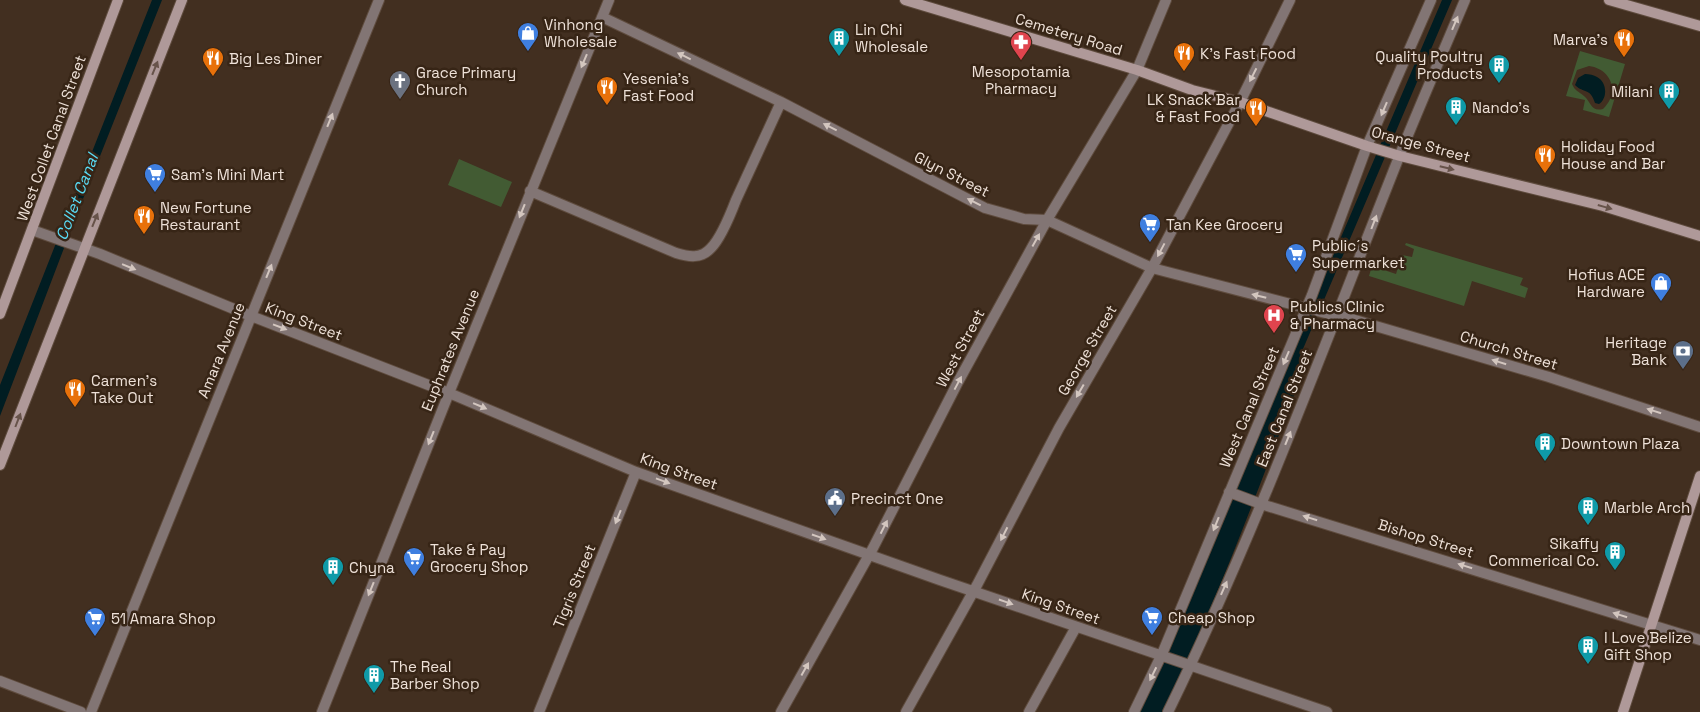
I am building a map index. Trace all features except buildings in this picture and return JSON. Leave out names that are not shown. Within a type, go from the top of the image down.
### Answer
[{"type":"main road","name":"West Collet Canal Street","points":[[0,314],[118,0]]},
{"type":"main road","points":[[0,465],[182,0]]},
{"type":"main road","name":"Cemetery Road","points":[[905,0],[1137,70]]},
{"type":"main road","points":[[1609,0],[1700,26]]},
{"type":"main road","name":"Orange Street","points":[[1137,70],[1192,90],[1240,102],[1400,156],[1603,206],[1700,236]]},
{"type":"main road","points":[[1623,712],[1700,476]]},
{"type":"street","name":"Amara Avenue","points":[[91,712],[379,0]]},
{"type":"street","name":"Euphrates Avenue","points":[[322,712],[448,393],[609,0]]},
{"type":"street","name":"West Street","points":[[782,712],[869,554],[958,382],[1047,220],[1137,70],[1166,0]]},
{"type":"street","name":"George Street","points":[[906,712],[974,591],[1059,428],[1152,268],[1240,102],[1290,0]]},
{"type":"street","name":"West Canal Street","points":[[1134,712],[1162,654],[1229,492],[1311,309],[1372,147],[1431,0]]},
{"type":"street","name":"East Canal Street","points":[[1168,712],[1182,661],[1261,504],[1334,314],[1465,0]]},
{"type":"street","name":"Glyn Street","points":[[602,17],[781,102],[985,208],[1024,219],[1047,220],[1152,268],[1311,309]]},
{"type":"street","points":[[530,191],[685,256],[696,257],[712,248],[781,102]]},
{"type":"street","name":"King Street","points":[[32,230],[448,393],[636,472],[1076,627],[1162,654],[1327,712]]},
{"type":"street","name":"Church Street","points":[[1311,309],[1334,314],[1549,377],[1700,426]]},
{"type":"street","name":"Tigris Street","points":[[539,712],[636,472]]},
{"type":"street","name":"Bishop Street","points":[[1229,492],[1261,504],[1700,640]]},
{"type":"street","points":[[1029,712],[1076,627]]},
{"type":"street","points":[[0,681],[81,712]]},
{"type":"green space","points":[[1580,51],[1625,64],[1609,117],[1583,110],[1585,100],[1566,96]],"holes":[[[1589,66],[1597,68],[1608,77],[1612,89],[1608,103],[1603,109],[1599,110],[1594,108],[1572,84],[1577,70]]]},
{"type":"green space","points":[[459,159],[512,182],[501,207],[448,185]]},
{"type":"green space","points":[[1406,243],[1523,278],[1520,285],[1528,288],[1525,298],[1472,281],[1464,306],[1369,276],[1372,266],[1396,274],[1402,255],[1412,257],[1414,249],[1405,245]]},
{"type":"water","name":"Collet Canal","points":[[152,0],[162,0],[77,214],[0,416],[0,385]]},
{"type":"water","points":[[1442,0],[1452,0],[1148,712],[1139,712]]},
{"type":"water","points":[[1585,74],[1596,76],[1603,82],[1605,94],[1599,104],[1595,103],[1589,93],[1575,85],[1578,78]]},
{"type":"waterway","points":[[1152,712],[1209,584],[1294,367]]},
{"type":"place","name":"Vinhong Wholesale","points":[[528,52]]},
{"type":"place","name":"Lin Chi Wholesale","points":[[839,57]]},
{"type":"place","name":"Marva's","points":[[1624,58]]},
{"type":"place","name":"Mesopotamia Pharmacy","points":[[1021,61]]},
{"type":"place","name":"K's Fast Food","points":[[1184,72]]},
{"type":"place","name":"Big Les Diner","points":[[213,77]]},
{"type":"place","name":"Quality Poultry Products","points":[[1499,84]]},
{"type":"place","name":"Grace Primary Church","points":[[400,100]]},
{"type":"place","name":"Yesenia's Fast Food","points":[[607,106]]},
{"type":"place","name":"Milani","points":[[1669,110]]},
{"type":"place","name":"Nando's","points":[[1456,126]]},
{"type":"place","name":"LK Snack Bar & Fast Food","points":[[1256,127]]},
{"type":"place","name":"Holiday Food House and Bar","points":[[1545,174]]},
{"type":"place","name":"Sam's Mini Mart","points":[[155,193]]},
{"type":"place","name":"New Fortune Restaurant","points":[[144,235]]},
{"type":"place","name":"Tan Kee Grocery","points":[[1150,243]]},
{"type":"place","name":"Public´s Supermarket","points":[[1296,273]]},
{"type":"place","name":"Hofius ACE Hardware","points":[[1661,302]]},
{"type":"place","name":"Publics Clinic & Pharmacy","points":[[1274,334]]},
{"type":"place","name":"Heritage Bank","points":[[1683,370]]},
{"type":"place","name":"Carmen's Take Out","points":[[75,408]]},
{"type":"place","name":"Downtown Plaza","points":[[1545,462]]},
{"type":"place","name":"Precinct One","points":[[835,517]]},
{"type":"place","name":"Marble Arch","points":[[1588,526]]},
{"type":"place","name":"Sikaffy Commerical Co.","points":[[1615,571]]},
{"type":"place","name":"Take & Pay Grocery Shop","points":[[414,577]]},
{"type":"place","name":"Chyna","points":[[333,586]]},
{"type":"place","name":"Cheap Shop","points":[[1152,636]]},
{"type":"place","name":"51 Amara Shop","points":[[95,637]]},
{"type":"place","name":"I Love Belize Gift Shop","points":[[1588,665]]},
{"type":"place","name":"The Real Barber Shop","points":[[374,694]]}]
